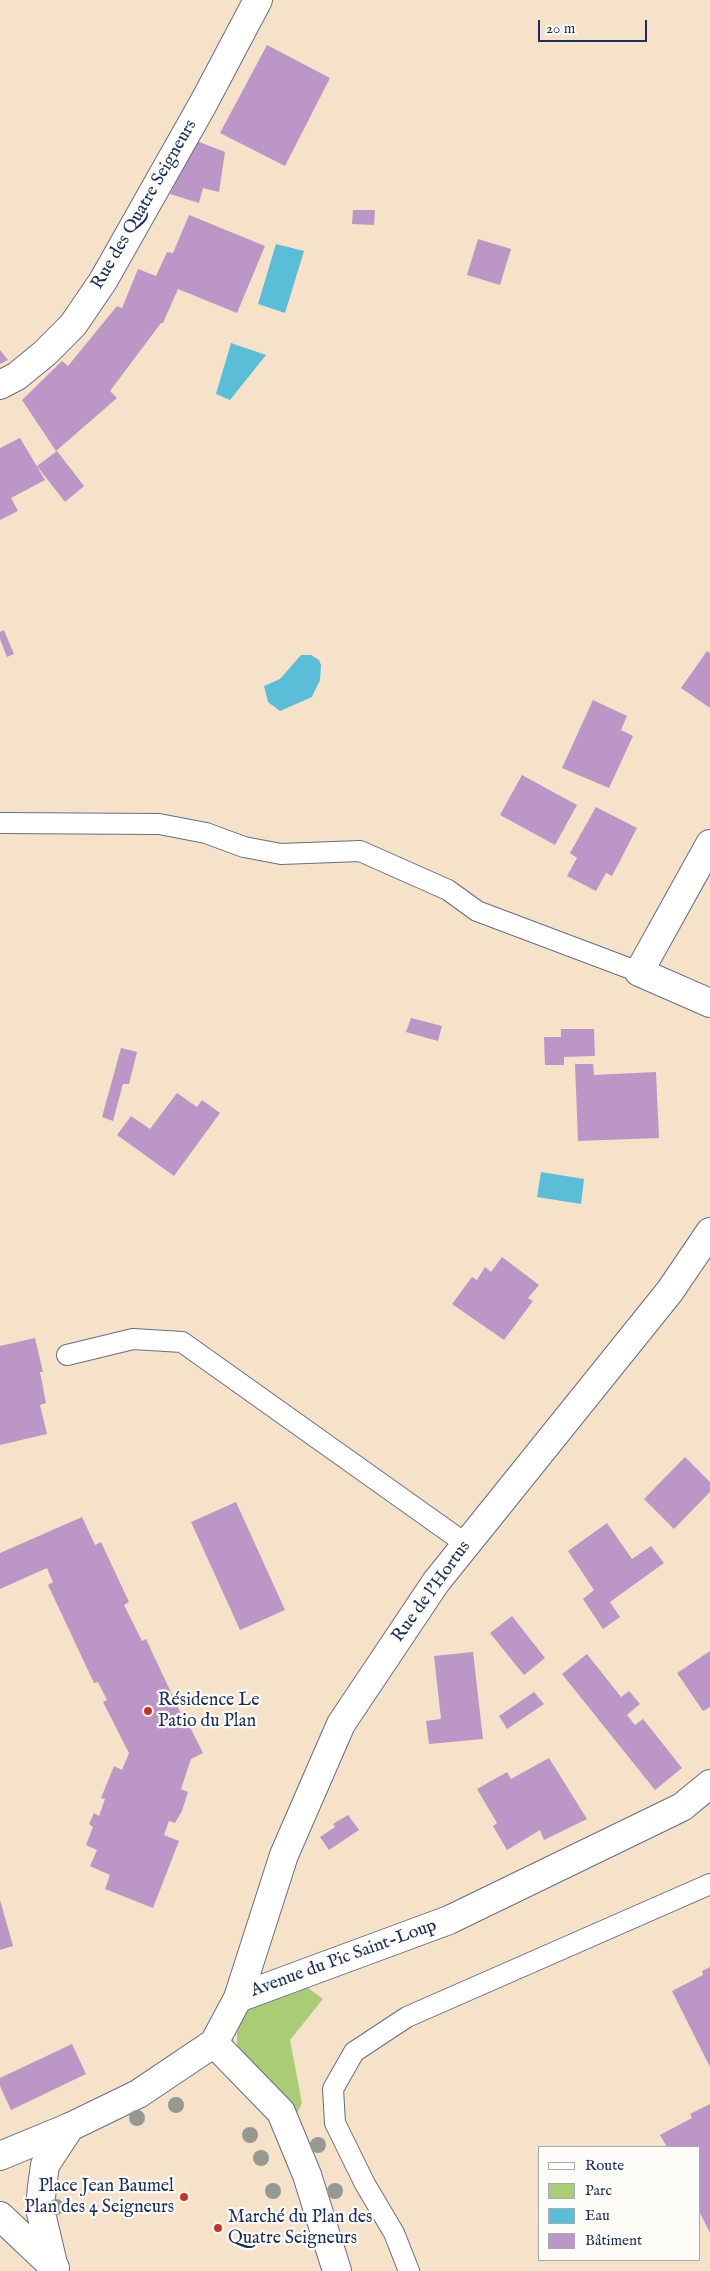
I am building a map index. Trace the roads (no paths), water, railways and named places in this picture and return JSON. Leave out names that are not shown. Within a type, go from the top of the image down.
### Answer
[{"type":"street","name":"Rue des Quatre Seigneurs","points":[[0,385],[17,376],[73,325],[103,281],[203,104],[258,0]]},
{"type":"street","points":[[710,844],[639,972],[710,1003]]},
{"type":"street","name":"Rue de l'Hortus","points":[[238,1998],[284,1855],[341,1724],[433,1586],[670,1291],[710,1232]]},
{"type":"street","name":"Avenue du Pic Saint-Loup","points":[[0,2156],[70,2127],[138,2094],[214,2043],[238,1998],[449,1920],[682,1807],[710,1784]]},
{"type":"street","points":[[214,2043],[282,2112],[308,2175],[337,2271]]},
{"type":"street","points":[[56,2269],[40,2209],[42,2187],[45,2164],[70,2127]]},
{"type":"street","points":[[0,2216],[56,2269]]},
{"type":"lane","points":[[0,823],[160,824],[206,833],[244,847],[282,854],[360,852],[448,890],[477,911],[639,972]]},
{"type":"lane","points":[[67,1355],[134,1339],[182,1342],[466,1544]]},
{"type":"lane","points":[[682,1807],[710,1794]]},
{"type":"lane","points":[[409,2271],[394,2233],[365,2184],[335,2123],[333,2089],[354,2052],[407,2016],[710,1884]]},
{"type":"water","points":[[276,244],[304,251],[285,313],[258,304]]},
{"type":"water","points":[[231,343],[266,355],[230,400],[216,394]]},
{"type":"water","points":[[301,655],[311,655],[319,660],[321,665],[320,680],[312,697],[280,711],[268,702],[264,686],[280,679]]},
{"type":"water","points":[[541,1172],[584,1179],[581,1204],[537,1197]]},
{"type":"place","name":"Résidence Le Patio du Plan","points":[[148,1711]]},
{"type":"place","name":"Place Jean Baumel Plan des 4 Seigneurs","points":[[184,2197]]},
{"type":"place","name":"Marché du Plan des Quatre Seigneurs","points":[[218,2228]]}]
